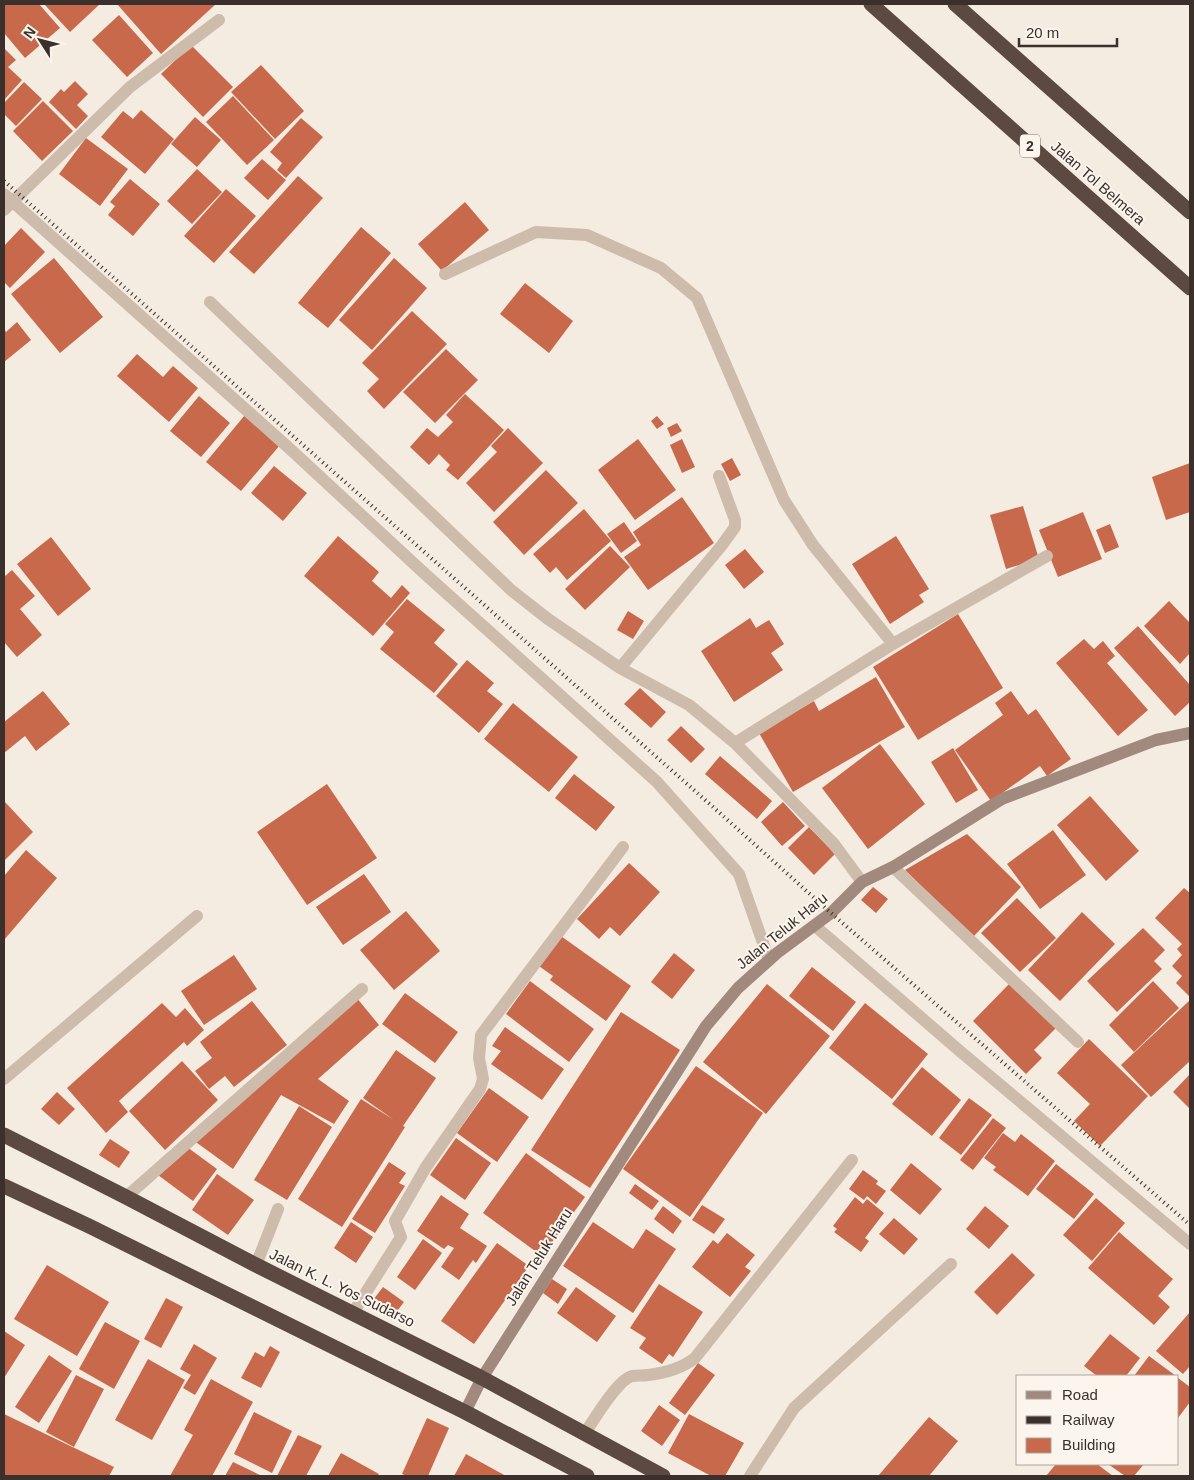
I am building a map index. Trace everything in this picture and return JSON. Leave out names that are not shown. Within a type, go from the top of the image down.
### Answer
[{"type":"highway","name":"Jalan Tol Belmera","points":[[870,4],[1190,288]]},
{"type":"highway","points":[[955,4],[1190,212]]},
{"type":"highway","name":"Jalan K. L. Yos Sudarso","points":[[4,1135],[256,1265],[482,1378],[655,1474]]},
{"type":"highway","points":[[4,1186],[465,1412],[587,1476]]},
{"type":"street","points":[[219,20],[130,87],[6,202],[289,448],[424,573],[657,782],[739,874],[769,960]]},
{"type":"street","points":[[445,274],[536,232],[587,235],[661,268],[697,298],[784,500],[813,545],[893,644]]},
{"type":"street","points":[[210,302],[511,590],[548,619],[620,668],[689,705],[735,743],[834,844],[862,882]]},
{"type":"street","points":[[620,668],[735,527],[736,520],[719,476]]},
{"type":"street","points":[[735,743],[893,644],[1048,556]]},
{"type":"street","name":"Jalan Teluk Haru","points":[[465,1412],[482,1378],[706,1026],[738,988],[769,960],[831,913],[862,882],[893,867],[1002,799],[1156,740],[1190,733]]},
{"type":"street","points":[[353,1313],[401,1238],[395,1221],[426,1167],[480,1089],[483,1078],[479,1058],[481,1035],[623,847]]},
{"type":"street","points":[[893,867],[1078,1042]]},
{"type":"street","points":[[4,1079],[197,916]]},
{"type":"street","points":[[815,926],[961,1052],[1190,1244]]},
{"type":"street","points":[[126,1197],[362,989]]},
{"type":"street","points":[[585,1434],[614,1390],[630,1376],[649,1375],[677,1369],[685,1366],[695,1358],[852,1160]]},
{"type":"street","points":[[256,1265],[278,1210]]},
{"type":"street","points":[[750,1476],[794,1408],[951,1264]]},
{"type":"building","points":[[4,4],[39,4],[60,28],[25,58],[4,33]]},
{"type":"building","points":[[44,4],[100,4],[70,32]]},
{"type":"building","points":[[117,4],[216,4],[161,54]]},
{"type":"building","points":[[119,15],[153,53],[127,77],[92,40]]},
{"type":"building","points":[[191,45],[233,87],[203,117],[161,74]]},
{"type":"building","points":[[4,48],[16,60],[8,67],[22,80],[4,100]]},
{"type":"building","points":[[261,65],[304,111],[275,139],[231,92]]},
{"type":"building","points":[[75,81],[88,94],[77,105],[88,116],[76,129],[49,102],[61,89],[64,92]]},
{"type":"building","points":[[24,82],[42,99],[16,126],[4,114],[4,103]]},
{"type":"building","points":[[233,96],[274,140],[247,165],[206,122]]},
{"type":"building","points":[[43,101],[73,131],[42,161],[13,131]]},
{"type":"building","points":[[141,110],[174,139],[145,174],[101,137],[123,111],[133,119]]},
{"type":"building","points":[[195,117],[221,140],[197,167],[171,144]]},
{"type":"building","points":[[301,118],[323,137],[286,178],[277,170],[282,163],[270,152]]},
{"type":"building","points":[[86,138],[128,169],[100,206],[59,174]]},
{"type":"building","points":[[262,159],[286,180],[268,200],[244,178]]},
{"type":"building","points":[[197,169],[222,192],[192,224],[167,201]]},
{"type":"building","points":[[298,176],[323,198],[254,274],[229,252]]},
{"type":"building","points":[[130,179],[160,204],[133,236],[108,215],[115,206],[110,202]]},
{"type":"building","points":[[226,189],[256,216],[214,263],[184,236]]},
{"type":"building","points":[[465,202],[489,230],[442,271],[418,244]]},
{"type":"building","points":[[361,227],[391,253],[328,328],[298,303]]},
{"type":"building","points":[[21,228],[45,252],[10,288],[4,282],[4,246]]},
{"type":"building","points":[[54,258],[103,317],[60,353],[11,294]]},
{"type":"building","points":[[394,258],[427,288],[372,350],[339,320]]},
{"type":"building","points":[[525,283],[573,321],[549,353],[500,314]]},
{"type":"building","points":[[412,311],[447,344],[384,409],[367,391],[379,379],[362,363]]},
{"type":"building","points":[[17,322],[31,340],[4,362],[4,329],[6,332]]},
{"type":"building","points":[[446,349],[478,380],[435,423],[403,392]]},
{"type":"building","points":[[137,354],[163,377],[173,366],[198,388],[169,422],[117,376]]},
{"type":"building","points":[[465,394],[504,430],[458,480],[446,470],[450,465],[439,454],[429,465],[410,447],[427,428],[438,437],[453,422],[446,415]]},
{"type":"building","points":[[199,396],[230,423],[201,457],[170,431]]},
{"type":"building","points":[[245,415],[280,445],[241,491],[206,462]]},
{"type":"building","points":[[657,416],[664,424],[657,429],[651,421]]},
{"type":"building","points":[[677,423],[682,431],[671,437],[667,428]]},
{"type":"building","points":[[508,428],[543,463],[494,512],[466,483],[497,452],[491,446]]},
{"type":"building","points":[[638,439],[676,490],[635,520],[598,470]]},
{"type":"building","points":[[682,439],[695,467],[682,473],[670,445]]},
{"type":"building","points":[[732,458],[741,475],[730,481],[721,464]]},
{"type":"building","points":[[1190,463],[1190,512],[1166,520],[1152,477]]},
{"type":"building","points":[[274,466],[307,493],[283,521],[251,493]]},
{"type":"building","points":[[546,470],[578,503],[524,555],[493,522]]},
{"type":"building","points":[[682,497],[714,543],[648,590],[624,557],[641,545],[633,532]]},
{"type":"building","points":[[1023,506],[1039,559],[1006,569],[990,515]]},
{"type":"building","points":[[584,509],[611,541],[567,580],[556,567],[550,573],[533,554]]},
{"type":"building","points":[[1083,512],[1102,559],[1058,577],[1039,530]]},
{"type":"building","points":[[624,522],[637,541],[621,553],[607,534]]},
{"type":"building","points":[[1110,524],[1119,547],[1105,553],[1096,530]]},
{"type":"building","points":[[338,536],[379,572],[372,581],[391,598],[402,585],[410,593],[373,636],[304,576]]},
{"type":"building","points":[[896,536],[929,589],[919,595],[924,602],[890,624],[852,564]]},
{"type":"building","points":[[51,537],[91,589],[58,616],[17,564]]},
{"type":"building","points":[[610,546],[630,567],[585,610],[565,589]]},
{"type":"building","points":[[745,549],[764,572],[744,589],[725,565]]},
{"type":"building","points":[[12,570],[35,596],[20,609],[42,635],[17,657],[4,642],[4,577]]},
{"type":"building","points":[[407,599],[445,630],[434,643],[458,664],[434,693],[380,649],[394,632],[385,624]]},
{"type":"building","points":[[1169,601],[1190,623],[1190,653],[1180,664],[1144,626]]},
{"type":"building","points":[[628,611],[644,621],[633,639],[617,630]]},
{"type":"building","points":[[958,614],[1003,688],[918,740],[873,667]]},
{"type":"building","points":[[750,618],[756,628],[769,620],[784,644],[771,653],[783,670],[734,702],[701,651]]},
{"type":"building","points":[[1138,626],[1190,685],[1190,702],[1175,716],[1114,648]]},
{"type":"building","points":[[1084,639],[1094,649],[1103,641],[1115,656],[1107,663],[1148,710],[1118,736],[1056,663]]},
{"type":"building","points":[[467,660],[494,683],[487,691],[503,704],[479,733],[436,696]]},
{"type":"building","points":[[876,677],[905,727],[793,792],[759,733],[814,701],[819,711]]},
{"type":"building","points":[[640,688],[666,712],[651,728],[624,704]]},
{"type":"building","points":[[43,691],[70,724],[36,751],[25,736],[4,753],[4,722]]},
{"type":"building","points":[[1011,691],[1028,715],[1036,709],[1071,759],[1047,776],[1040,766],[991,801],[955,750],[1003,715],[995,703]]},
{"type":"building","points":[[513,703],[578,757],[549,792],[484,739]]},
{"type":"building","points":[[681,726],[705,749],[691,763],[667,740]]},
{"type":"building","points":[[880,744],[925,804],[868,849],[822,788]]},
{"type":"building","points":[[953,748],[978,790],[956,803],[931,762]]},
{"type":"building","points":[[720,756],[772,801],[757,819],[705,774]]},
{"type":"building","points":[[574,774],[615,807],[596,831],[555,798]]},
{"type":"building","points":[[327,784],[377,858],[307,905],[257,832]]},
{"type":"building","points":[[1090,796],[1139,851],[1106,881],[1057,825]]},
{"type":"building","points":[[5,802],[33,832],[4,861],[4,804]]},
{"type":"building","points":[[783,802],[805,826],[782,846],[761,822]]},
{"type":"building","points":[[809,827],[835,854],[814,875],[788,848]]},
{"type":"building","points":[[1053,830],[1086,875],[1040,909],[1007,864]]},
{"type":"building","points":[[967,834],[1021,887],[973,937],[905,870]]},
{"type":"building","points":[[26,850],[57,878],[4,940],[4,876]]},
{"type":"building","points":[[629,863],[660,892],[620,936],[610,927],[599,939],[577,919]]},
{"type":"building","points":[[364,874],[391,912],[343,945],[316,907]]},
{"type":"building","points":[[873,887],[888,899],[876,913],[861,900]]},
{"type":"building","points":[[1184,888],[1190,893],[1189,996],[1176,983],[1182,976],[1172,966],[1182,955],[1177,949],[1182,944],[1155,918]]},
{"type":"building","points":[[1017,898],[1056,938],[1020,972],[981,933]]},
{"type":"building","points":[[406,911],[440,951],[394,990],[360,950]]},
{"type":"building","points":[[1082,912],[1115,944],[1060,1001],[1028,970]]},
{"type":"building","points":[[1143,928],[1165,950],[1154,961],[1162,969],[1117,1012],[1087,981]]},
{"type":"building","points":[[558,934],[631,986],[606,1021],[550,980],[553,976],[536,964]]},
{"type":"building","points":[[674,953],[695,970],[672,999],[651,982]]},
{"type":"building","points":[[234,955],[257,989],[204,1025],[181,991]]},
{"type":"building","points":[[812,967],[856,1002],[833,1031],[789,996]]},
{"type":"building","points":[[530,981],[594,1029],[569,1062],[506,1014]]},
{"type":"building","points":[[1153,981],[1179,1008],[1134,1052],[1109,1025]]},
{"type":"building","points":[[1011,982],[1057,1027],[1034,1050],[1042,1058],[1026,1074],[973,1021]]},
{"type":"building","points":[[767,984],[830,1036],[766,1114],[703,1062]]},
{"type":"building","points":[[405,993],[458,1032],[435,1063],[382,1024]]},
{"type":"building","points":[[356,997],[379,1025],[318,1079],[349,1101],[334,1124],[281,1095],[233,1169],[193,1140]]},
{"type":"building","points":[[1190,1000],[1190,1061],[1151,1097],[1121,1065]]},
{"type":"building","points":[[252,1001],[287,1045],[234,1087],[225,1076],[209,1089],[195,1071],[212,1058],[200,1042]]},
{"type":"building","points":[[162,1003],[176,1017],[185,1008],[204,1030],[187,1046],[184,1042],[119,1101],[128,1112],[106,1133],[67,1088]]},
{"type":"building","points":[[865,1003],[928,1054],[892,1099],[829,1048]]},
{"type":"building","points":[[621,1012],[680,1050],[590,1188],[531,1150]]},
{"type":"building","points":[[505,1027],[564,1069],[542,1100],[491,1064],[501,1051],[492,1046]]},
{"type":"building","points":[[1089,1039],[1148,1096],[1100,1146],[1074,1121],[1090,1104],[1057,1073]]},
{"type":"building","points":[[396,1050],[436,1078],[403,1126],[405,1127],[342,1227],[298,1199],[361,1099],[394,1120],[363,1098]]},
{"type":"building","points":[[182,1061],[218,1100],[165,1150],[129,1111]]},
{"type":"building","points":[[696,1066],[763,1113],[690,1217],[623,1169]]},
{"type":"building","points":[[922,1067],[961,1100],[932,1136],[892,1104]]},
{"type":"building","points":[[1190,1074],[1190,1109],[1173,1092]]},
{"type":"building","points":[[489,1088],[529,1117],[497,1162],[457,1133]]},
{"type":"building","points":[[57,1092],[75,1109],[59,1125],[41,1109]]},
{"type":"building","points":[[969,1098],[992,1115],[961,1155],[939,1138]]},
{"type":"building","points":[[299,1106],[332,1127],[287,1200],[254,1180]]},
{"type":"building","points":[[993,1118],[1006,1128],[973,1170],[960,1160]]},
{"type":"building","points":[[1003,1133],[1015,1142],[1021,1134],[1055,1161],[1028,1196],[993,1170],[996,1167],[984,1158]]},
{"type":"building","points":[[456,1138],[491,1163],[465,1200],[430,1175]]},
{"type":"building","points":[[110,1139],[130,1152],[119,1168],[99,1155]]},
{"type":"building","points":[[187,1147],[217,1169],[193,1201],[158,1175]]},
{"type":"building","points":[[526,1153],[585,1197],[542,1256],[483,1213]]},
{"type":"building","points":[[389,1162],[406,1173],[399,1183],[405,1186],[375,1233],[352,1219]]},
{"type":"building","points":[[911,1163],[942,1189],[920,1215],[890,1190]]},
{"type":"building","points":[[1056,1164],[1094,1194],[1074,1219],[1036,1189]]},
{"type":"building","points":[[863,1170],[878,1181],[876,1184],[886,1191],[876,1204],[867,1196],[864,1200],[849,1189]]},
{"type":"building","points":[[217,1174],[254,1200],[228,1235],[192,1210]]},
{"type":"building","points":[[635,1184],[659,1201],[652,1210],[629,1193]]},
{"type":"building","points":[[441,1195],[469,1214],[460,1228],[487,1246],[476,1263],[473,1260],[459,1280],[441,1267],[454,1248],[448,1245],[444,1249],[417,1231]]},
{"type":"building","points":[[855,1197],[863,1204],[867,1199],[884,1213],[865,1238],[869,1241],[861,1252],[834,1232],[837,1229],[833,1226]]},
{"type":"building","points":[[1096,1198],[1125,1223],[1092,1261],[1063,1235]]},
{"type":"building","points":[[702,1205],[725,1219],[714,1234],[692,1220]]},
{"type":"building","points":[[663,1206],[682,1221],[673,1234],[654,1219]]},
{"type":"building","points":[[985,1206],[1009,1226],[989,1249],[966,1229]]},
{"type":"building","points":[[894,1218],[918,1239],[904,1255],[879,1234]]},
{"type":"building","points":[[351,1222],[373,1237],[356,1263],[334,1248]]},
{"type":"building","points":[[593,1222],[633,1249],[646,1229],[676,1249],[633,1313],[563,1266]]},
{"type":"building","points":[[1119,1232],[1173,1279],[1158,1296],[1170,1307],[1154,1325],[1088,1268]]},
{"type":"building","points":[[727,1233],[755,1255],[745,1267],[751,1271],[730,1297],[692,1267],[713,1240],[718,1244]]},
{"type":"building","points":[[423,1239],[442,1253],[415,1290],[397,1277]]},
{"type":"building","points":[[497,1243],[529,1266],[474,1344],[441,1321]]},
{"type":"building","points":[[1012,1253],[1035,1275],[997,1315],[974,1292]]},
{"type":"building","points":[[47,1265],[109,1302],[77,1356],[14,1319]]},
{"type":"building","points":[[552,1279],[567,1289],[558,1304],[543,1293]]},
{"type":"building","points":[[659,1284],[703,1312],[673,1357],[669,1354],[662,1364],[639,1348],[646,1338],[630,1328]]},
{"type":"building","points":[[383,1287],[404,1302],[391,1319],[370,1304]]},
{"type":"building","points":[[576,1287],[616,1316],[597,1342],[557,1313]]},
{"type":"building","points":[[166,1298],[183,1307],[161,1348],[144,1339]]},
{"type":"building","points":[[1190,1312],[1190,1366],[1183,1374],[1156,1351]]},
{"type":"building","points":[[105,1322],[140,1341],[114,1389],[79,1369]]},
{"type":"building","points":[[4,1331],[25,1345],[4,1378]]},
{"type":"building","points":[[1110,1334],[1140,1358],[1127,1375],[1096,1375],[1084,1366]]},
{"type":"building","points":[[194,1344],[217,1358],[195,1395],[183,1388],[191,1375],[180,1369]]},
{"type":"building","points":[[270,1346],[280,1352],[261,1388],[241,1378],[255,1352],[264,1357]]},
{"type":"building","points":[[49,1355],[72,1371],[39,1423],[15,1407]]},
{"type":"building","points":[[1149,1356],[1175,1375],[1135,1375]]},
{"type":"building","points":[[148,1359],[185,1380],[152,1440],[115,1420]]},
{"type":"building","points":[[698,1363],[715,1375],[685,1415],[669,1403]]},
{"type":"building","points":[[76,1375],[104,1389],[74,1447],[46,1432]]},
{"type":"building","points":[[211,1379],[253,1402],[212,1476],[170,1476],[193,1435],[184,1430]]},
{"type":"building","points":[[1179,1379],[1190,1387],[1190,1402],[1179,1417]]},
{"type":"building","points":[[659,1405],[680,1420],[662,1446],[641,1431]]},
{"type":"building","points":[[254,1412],[292,1431],[272,1473],[234,1454]]},
{"type":"building","points":[[4,1414],[114,1467],[109,1476],[4,1476]]},
{"type":"building","points":[[689,1414],[744,1443],[725,1476],[711,1476],[668,1453]]},
{"type":"building","points":[[929,1417],[958,1441],[929,1476],[878,1476]]},
{"type":"building","points":[[427,1418],[449,1428],[428,1476],[407,1476],[402,1474]]},
{"type":"building","points":[[298,1435],[322,1446],[306,1476],[277,1476]]},
{"type":"building","points":[[341,1453],[379,1474],[377,1476],[328,1476]]},
{"type":"building","points":[[466,1454],[506,1476],[454,1476]]},
{"type":"building","points":[[233,1462],[262,1476],[225,1476]]},
{"type":"building","points":[[1055,1465],[1098,1465],[1113,1476],[1046,1476]]},
{"type":"building","points":[[1109,1465],[1143,1465],[1134,1476],[1125,1476]]},
{"type":"railway","points":[[4,181],[831,913],[1190,1225]]}]
